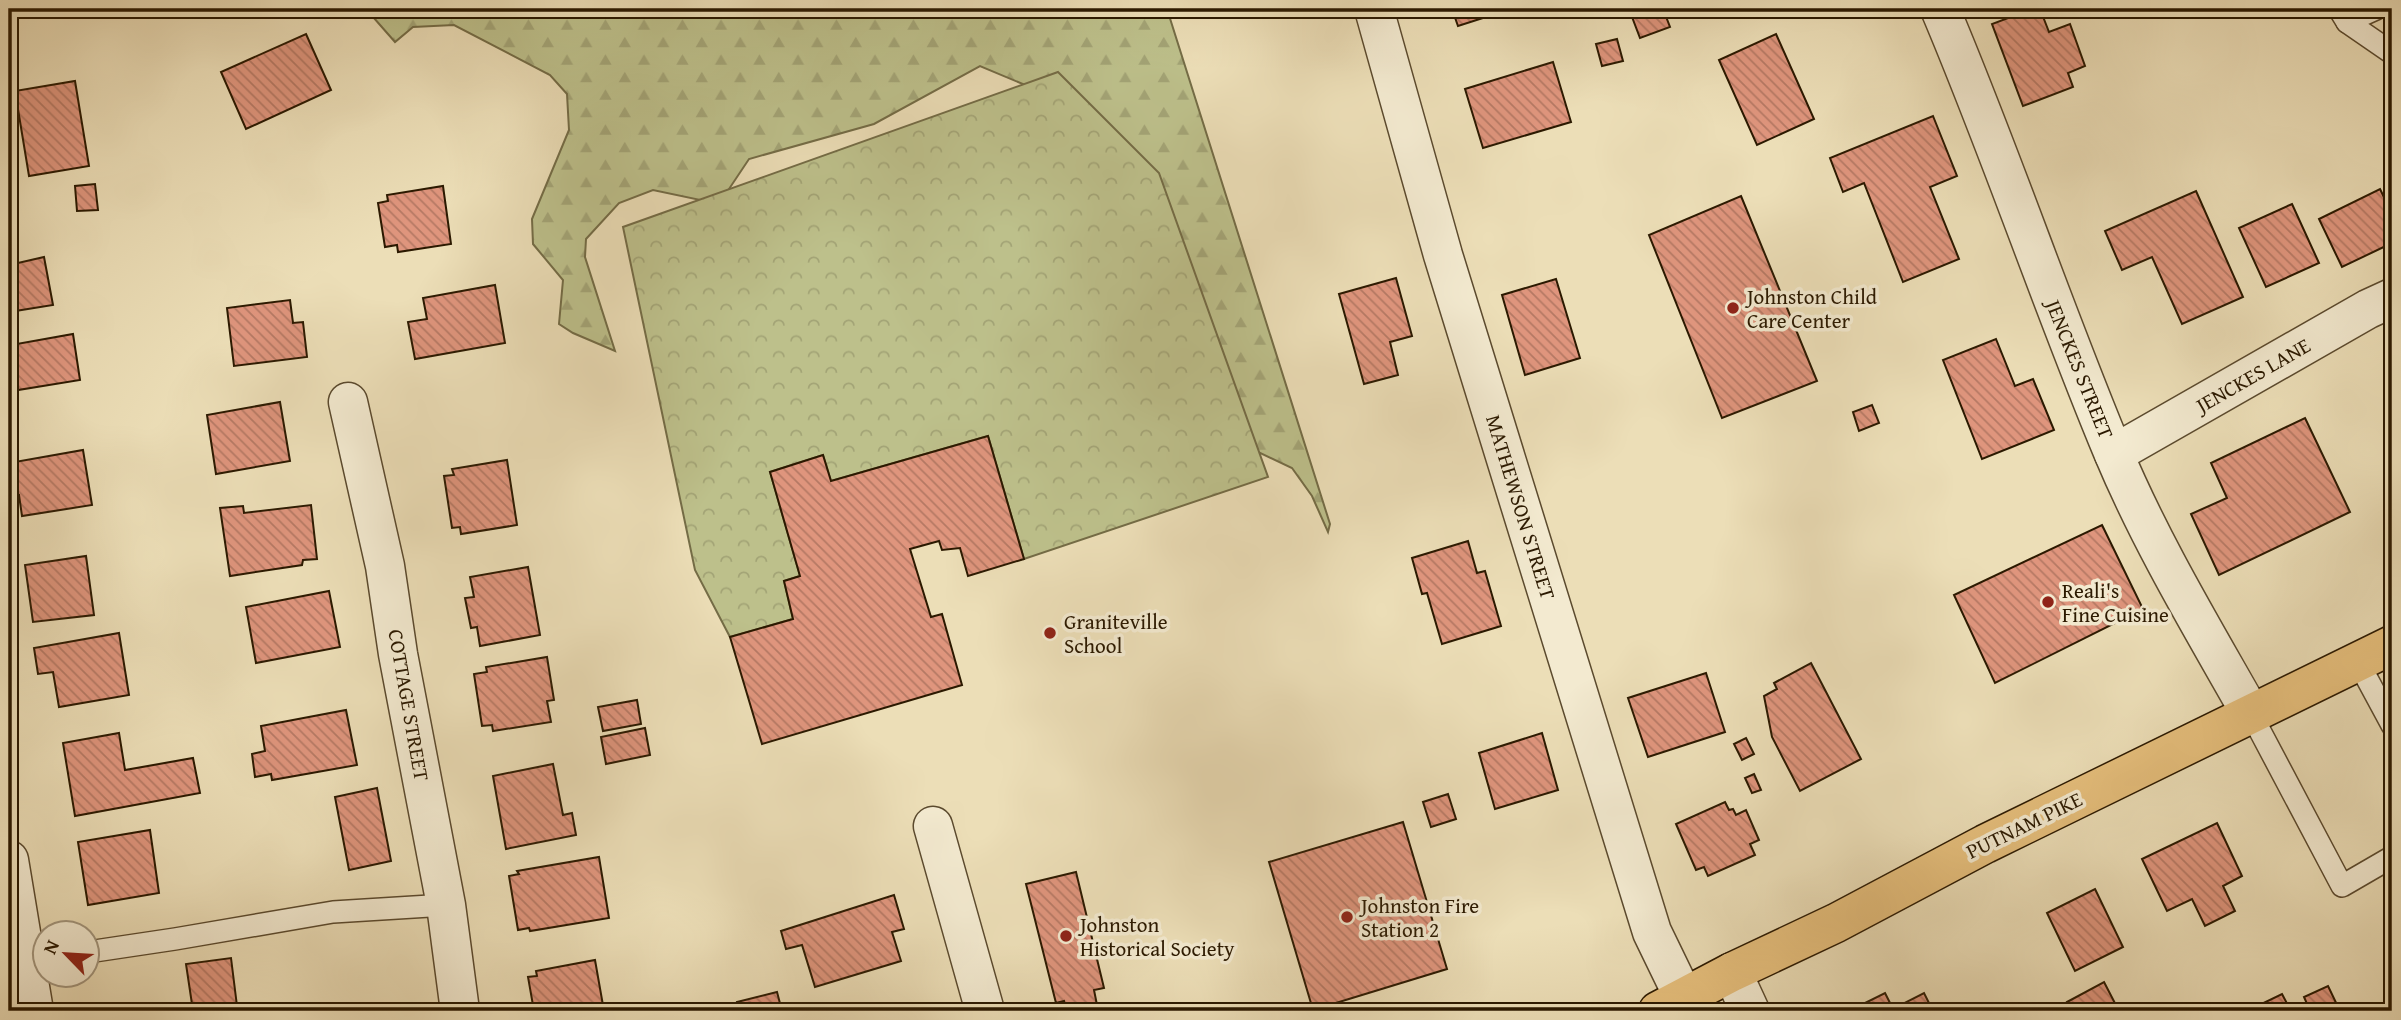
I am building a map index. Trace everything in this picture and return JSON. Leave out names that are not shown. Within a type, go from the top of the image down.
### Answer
[{"type":"main road","name":"PUTNAM PIKE","points":[[1671,1005],[1732,972],[1836,923],[1985,844],[2392,645]]},
{"type":"street","name":"MATHEWSON STREET","points":[[1374,9],[1443,255],[1652,932],[1671,1005]]},
{"type":"street","name":"JENCKES STREET","points":[[1940,9],[1968,74],[2047,287],[2114,454],[2153,537],[2250,715]]},
{"type":"street","name":"JENCKES LANE","points":[[2114,454],[2368,309],[2392,298]]},
{"type":"street","name":"COTTAGE STREET","points":[[348,401],[385,566],[398,654],[446,905],[460,1011]]},
{"type":"street","points":[[933,826],[985,1011]]},
{"type":"street","points":[[9,860],[32,948]]},
{"type":"street","points":[[1732,972],[1750,1011]]},
{"type":"street","points":[[34,988],[34,1011]]},
{"type":"lane","points":[[2343,16],[2376,9]]},
{"type":"lane","points":[[2343,16],[2392,53]]},
{"type":"lane","points":[[2358,662],[2392,725]]},
{"type":"lane","points":[[2250,715],[2342,886],[2392,857]]},
{"type":"lane","points":[[102,950],[333,912],[446,905]]},
{"type":"green space","points":[[366,9],[1167,9],[1330,524],[1328,532],[1312,496],[1292,468],[1237,442],[1030,87],[980,66],[874,124],[749,159],[719,204],[653,190],[619,203],[586,239],[585,257],[615,351],[559,324],[563,280],[533,244],[532,219],[569,130],[567,94],[550,75],[454,25],[413,27],[395,42]]},
{"type":"green space","points":[[1058,72],[1159,173],[1268,477],[1024,559],[988,436],[831,481],[823,455],[770,472],[800,576],[784,581],[793,619],[730,637],[695,570],[623,227]]},
{"type":"building","points":[[1452,9],[1511,9],[1458,26]]},
{"type":"building","points":[[1629,9],[1663,9],[1670,27],[1640,38]]},
{"type":"building","points":[[2032,9],[2040,9],[2049,32],[2070,24],[2085,66],[2068,73],[2073,87],[2023,106],[1992,24]]},
{"type":"building","points":[[306,34],[331,90],[246,129],[221,72]]},
{"type":"building","points":[[1776,34],[1814,119],[1757,145],[1719,60]]},
{"type":"building","points":[[1617,39],[1623,61],[1602,66],[1596,44]]},
{"type":"building","points":[[1553,62],[1571,122],[1483,148],[1465,89]]},
{"type":"building","points":[[75,81],[89,166],[29,176],[15,91]]},
{"type":"building","points":[[1933,116],[1957,176],[1930,187],[1959,259],[1903,282],[1864,183],[1843,192],[1830,158]]},
{"type":"building","points":[[95,184],[98,210],[77,211],[75,186]]},
{"type":"building","points":[[443,186],[451,244],[398,252],[397,245],[385,247],[378,203],[388,201],[387,195]]},
{"type":"building","points":[[2380,189],[2392,214],[2392,243],[2342,267],[2319,219]]},
{"type":"building","points":[[2196,191],[2243,297],[2182,324],[2152,257],[2122,270],[2105,231]]},
{"type":"building","name":"Johnston Child Care Center","points":[[1741,196],[1817,381],[1722,418],[1649,235]]},
{"type":"building","points":[[2292,204],[2319,263],[2266,287],[2239,228]]},
{"type":"building","points":[[44,257],[53,305],[9,312],[9,265]]},
{"type":"building","points":[[1396,278],[1412,336],[1390,342],[1398,375],[1364,384],[1339,294]]},
{"type":"building","points":[[1556,279],[1580,358],[1525,375],[1502,295]]},
{"type":"building","points":[[495,285],[505,343],[415,359],[408,322],[427,319],[423,298]]},
{"type":"building","points":[[290,300],[293,323],[303,322],[307,357],[234,366],[227,308]]},
{"type":"building","points":[[73,334],[80,380],[18,390],[11,345]]},
{"type":"building","points":[[1996,339],[2015,386],[2033,379],[2054,430],[1982,459],[1943,360]]},
{"type":"building","points":[[280,402],[290,461],[216,474],[207,415]]},
{"type":"building","points":[[1872,405],[1879,423],[1859,431],[1853,412]]},
{"type":"building","points":[[2305,418],[2350,512],[2219,575],[2191,514],[2227,498],[2211,463]]},
{"type":"building","points":[[988,436],[1024,559],[968,576],[960,548],[942,550],[939,541],[910,549],[931,617],[942,614],[962,685],[762,744],[730,637],[793,619],[784,581],[800,576],[770,472],[823,455],[831,481]]},
{"type":"building","points":[[83,450],[92,505],[22,516],[19,495],[9,497],[9,463]]},
{"type":"building","points":[[507,460],[517,525],[461,534],[460,527],[452,528],[444,476],[454,475],[452,469]]},
{"type":"building","points":[[311,505],[317,559],[303,560],[302,565],[230,576],[220,508],[243,506],[244,513]]},
{"type":"building","name":"Reali's Fine Cuisine","points":[[2102,525],[2143,609],[1995,683],[1954,595]]},
{"type":"building","points":[[1468,541],[1477,573],[1485,571],[1501,626],[1442,644],[1427,593],[1422,594],[1412,558]]},
{"type":"building","points":[[86,556],[94,615],[33,622],[25,565]]},
{"type":"building","points":[[528,567],[540,635],[480,646],[477,627],[471,628],[465,598],[474,597],[470,577]]},
{"type":"building","points":[[329,591],[340,647],[256,663],[246,607]]},
{"type":"building","points":[[119,633],[129,695],[59,707],[53,672],[38,674],[34,648]]},
{"type":"building","points":[[547,657],[554,700],[547,701],[551,722],[493,731],[492,725],[482,726],[474,674],[487,672],[486,667]]},
{"type":"building","points":[[1811,663],[1861,759],[1800,791],[1772,737],[1764,696],[1777,689],[1774,683]]},
{"type":"building","points":[[1706,673],[1725,732],[1648,757],[1628,698]]},
{"type":"building","points":[[637,700],[641,724],[603,731],[598,707]]},
{"type":"building","points":[[346,710],[357,765],[272,780],[271,774],[255,777],[252,754],[265,751],[261,726]]},
{"type":"building","points":[[645,728],[650,755],[606,764],[601,737]]},
{"type":"building","points":[[119,733],[125,770],[193,758],[200,793],[75,816],[63,743]]},
{"type":"building","points":[[1542,733],[1558,790],[1495,809],[1479,753]]},
{"type":"building","points":[[1746,738],[1754,754],[1742,760],[1734,744]]},
{"type":"building","points":[[553,764],[563,815],[572,813],[576,835],[506,849],[493,776]]},
{"type":"building","points":[[1754,774],[1761,790],[1752,793],[1745,778]]},
{"type":"building","points":[[377,788],[391,861],[349,870],[335,797]]},
{"type":"building","points":[[1448,794],[1456,819],[1431,827],[1423,802]]},
{"type":"building","points":[[1725,802],[1729,810],[1733,809],[1736,815],[1746,810],[1759,840],[1750,844],[1755,855],[1708,876],[1704,867],[1696,870],[1676,824]]},
{"type":"building","points":[[1403,822],[1447,969],[1313,1010],[1269,862]]},
{"type":"building","points":[[2217,823],[2242,876],[2223,886],[2235,911],[2205,926],[2192,899],[2167,911],[2142,859]]},
{"type":"building","points":[[150,830],[159,893],[88,905],[78,842]]},
{"type":"building","points":[[599,857],[609,918],[530,931],[529,928],[518,930],[509,876],[519,874],[517,871]]},
{"type":"building","name":"Johnston Historical Society","points":[[1076,872],[1104,988],[1094,990],[1098,1010],[1092,1011],[1066,1011],[1064,1001],[1056,1003],[1026,884]]},
{"type":"building","points":[[2095,889],[2123,947],[2075,971],[2047,913]]},
{"type":"building","points":[[894,895],[904,929],[892,932],[901,961],[815,987],[802,945],[786,949],[781,931]]},
{"type":"building","points":[[231,958],[237,1006],[193,1011],[186,964]]},
{"type":"building","points":[[595,960],[604,1011],[534,1011],[528,977],[537,976],[536,971]]},
{"type":"building","points":[[2104,982],[2119,1011],[2072,1011],[2067,1002]]},
{"type":"building","points":[[2328,986],[2340,1011],[2295,1011],[2308,1006],[2304,997]]},
{"type":"building","points":[[777,992],[782,1011],[739,1011],[737,1002]]},
{"type":"building","points":[[1885,993],[1893,1009],[1924,993],[1933,1011],[1857,1011],[1855,1008]]},
{"type":"building","points":[[2282,994],[2291,1011],[2247,1011]]},
{"type":"place","name":"Johnston Child Care Center","points":[[1733,308]]},
{"type":"place","name":"Reali's Fine Cuisine","points":[[2048,602]]},
{"type":"place","name":"Graniteville School","points":[[1050,633]]},
{"type":"place","name":"Johnston Fire Station 2","points":[[1347,917]]},
{"type":"place","name":"Johnston Historical Society","points":[[1066,936]]}]
